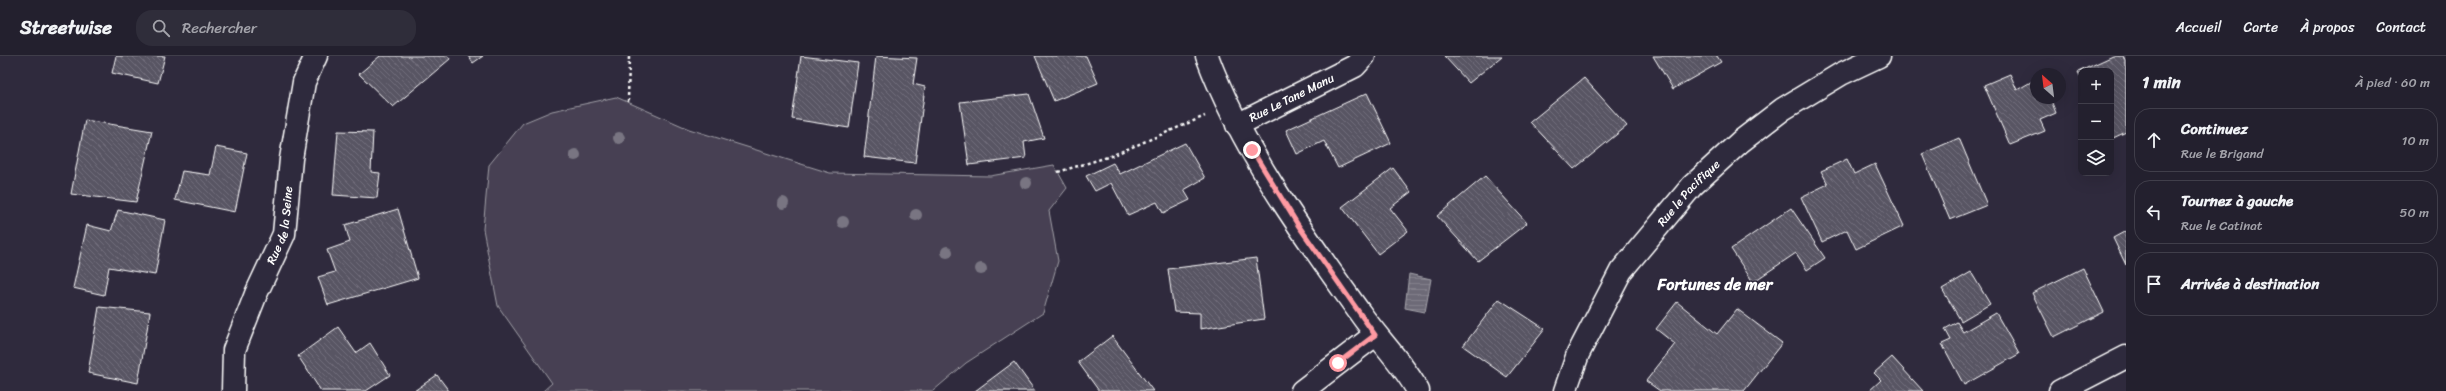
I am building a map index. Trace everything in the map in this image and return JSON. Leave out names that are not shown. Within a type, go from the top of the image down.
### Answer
[{"type":"street","name":"Rue de la Seine","points":[[233,391],[234,350],[256,294],[284,234],[291,159],[304,82],[316,56]]},
{"type":"street","points":[[1207,56],[1232,116],[1298,225],[1375,335],[1412,380],[1418,391]]},
{"type":"street","name":"Rue Le Tane Manu","points":[[1232,116],[1354,66],[1364,56]]},
{"type":"street","name":"Rue le Pacifique","points":[[1565,391],[1578,354],[1621,271],[1692,186],[1740,142],[1783,109],[1841,74],[1879,56]]},
{"type":"street","points":[[1302,391],[1375,335]]},
{"type":"street","points":[[2060,391],[2126,357]]},
{"type":"path","points":[[628,102],[629,56]]},
{"type":"path","points":[[1058,172],[1232,116]]},
{"type":"shaded area","points":[[616,97],[689,129],[830,173],[990,176],[1054,165],[1067,188],[1049,211],[1058,261],[1043,313],[966,363],[933,391],[543,391],[552,383],[498,306],[483,229],[489,165],[523,123],[552,111]]},
{"type":"shaded area","points":[[1409,274],[1431,279],[1425,312],[1405,308]]},
{"type":"building","points":[[116,56],[165,56],[158,83],[112,73]]},
{"type":"building","points":[[380,56],[448,56],[450,59],[393,107],[359,74]]},
{"type":"building","points":[[468,56],[483,56],[473,63]]},
{"type":"building","points":[[801,56],[858,63],[849,128],[792,119]]},
{"type":"building","points":[[876,56],[917,58],[913,84],[925,87],[915,163],[864,157]]},
{"type":"building","points":[[1035,56],[1086,56],[1098,83],[1054,101]]},
{"type":"building","points":[[1444,56],[1502,56],[1469,83]]},
{"type":"building","points":[[1653,56],[1717,56],[1721,62],[1673,89]]},
{"type":"building","points":[[2113,56],[2124,56],[2126,61],[2126,132],[2114,138],[2114,68],[2087,68]]},
{"type":"building","points":[[2010,74],[2017,90],[2030,82],[2030,104],[2052,104],[2056,113],[2040,120],[2045,131],[2010,145],[1984,85]]},
{"type":"building","points":[[1584,78],[1627,126],[1574,169],[1530,122]]},
{"type":"building","points":[[1367,93],[1391,143],[1338,168],[1324,141],[1297,154],[1286,130]]},
{"type":"building","points":[[1029,94],[1044,138],[1024,142],[1026,158],[969,165],[960,102]]},
{"type":"building","points":[[85,120],[152,131],[136,202],[71,194]]},
{"type":"building","points":[[338,131],[373,132],[371,172],[380,173],[377,198],[333,195]]},
{"type":"building","points":[[1959,138],[1987,205],[1950,220],[1922,154]]},
{"type":"building","points":[[1185,143],[1205,178],[1184,190],[1190,200],[1163,213],[1157,202],[1128,215],[1111,183],[1095,191],[1086,176],[1113,163],[1120,174]]},
{"type":"building","points":[[216,147],[247,153],[235,212],[175,200],[182,171],[210,175]]},
{"type":"building","points":[[1847,159],[1854,174],[1875,164],[1904,226],[1856,249],[1847,230],[1822,242],[1801,197],[1828,184],[1821,171]]},
{"type":"building","points":[[1393,168],[1411,192],[1390,208],[1408,231],[1378,254],[1342,207]]},
{"type":"building","points":[[1485,176],[1527,223],[1478,261],[1437,216]]},
{"type":"building","points":[[1791,208],[1825,258],[1807,270],[1796,253],[1753,282],[1731,249]]},
{"type":"building","points":[[398,209],[418,278],[328,305],[318,277],[335,272],[327,250],[350,242],[345,225]]},
{"type":"building","points":[[118,210],[165,220],[155,275],[109,267],[104,295],[73,288],[87,225],[111,231]]},
{"type":"building","points":[[2126,231],[2126,265],[2113,238]]},
{"type":"building","points":[[1256,258],[1264,319],[1200,329],[1200,313],[1174,312],[1168,269]]},
{"type":"building","points":[[2083,268],[2104,312],[2054,337],[2032,293]]},
{"type":"building","points":[[1971,272],[1990,304],[1961,321],[1942,289]]},
{"type":"building","points":[[1499,299],[1545,329],[1507,377],[1463,346]]},
{"type":"building","points":[[1677,302],[1717,334],[1737,309],[1782,343],[1744,391],[1660,391],[1646,381],[1675,344],[1656,329]]},
{"type":"building","points":[[99,307],[150,312],[138,383],[88,373]]},
{"type":"building","points":[[1996,313],[2019,354],[1964,385],[1942,344],[1951,340],[1945,329],[1957,322],[1963,332]]},
{"type":"building","points":[[338,327],[356,353],[370,343],[390,375],[366,391],[321,391],[298,356]]},
{"type":"building","points":[[1112,336],[1153,391],[1099,391],[1078,362]]},
{"type":"building","points":[[1892,357],[1923,391],[1869,391],[1881,380],[1874,373]]},
{"type":"building","points":[[1014,362],[1035,391],[975,391]]},
{"type":"building","points":[[437,375],[449,391],[414,391]]},
{"type":"district","name":"Fortunes de mer","points":[[1715,284]]},
{"type":"route","points":[[1252,150],[1298,225],[1375,335],[1338,363]]}]
